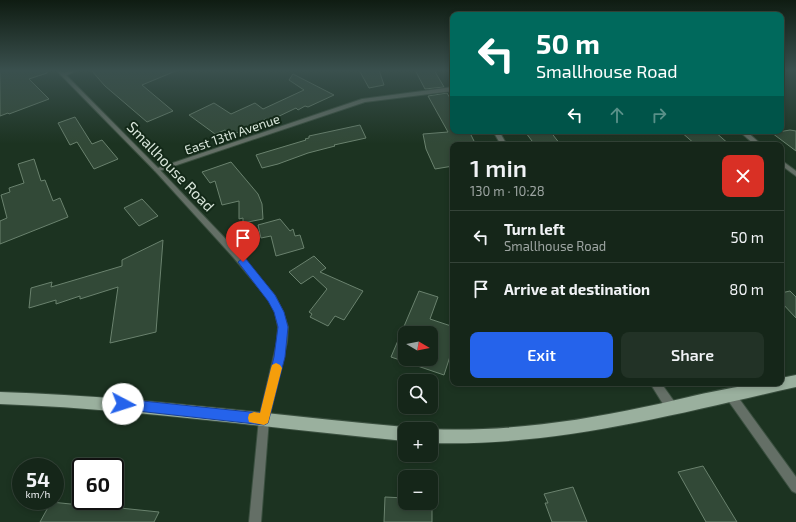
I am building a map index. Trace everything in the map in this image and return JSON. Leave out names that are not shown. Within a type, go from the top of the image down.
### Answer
[{"type":"main road","points":[[784,384],[796,381]]},
{"type":"main road","points":[[438,436],[478,436],[545,432],[607,422],[774,386]]},
{"type":"main road","points":[[0,398],[44,398],[123,404],[398,433]]},
{"type":"street","name":"Smallhouse Road","points":[[82,94],[157,170],[249,269],[272,298],[279,312],[283,327],[282,342],[264,419],[255,522]]},
{"type":"street","name":"East 13th Avenue","points":[[157,170],[364,100],[406,94]]},
{"type":"street","points":[[746,134],[755,142]]},
{"type":"street","points":[[784,164],[796,174]]},
{"type":"street","points":[[657,386],[672,408]]},
{"type":"street","points":[[731,396],[796,486]]},
{"type":"building","points":[[0,94],[44,94],[49,99],[9,114],[0,116]]},
{"type":"building","points":[[115,94],[153,94],[173,111],[147,122]]},
{"type":"building","points":[[295,94],[334,95],[308,107],[305,106],[298,110],[296,108],[269,121],[266,119],[232,135],[225,130],[215,134],[189,115],[214,103],[231,114],[255,103],[263,109]]},
{"type":"building","points":[[448,94],[450,98],[450,134],[470,134],[474,142],[450,142],[450,166],[435,169],[426,149],[423,134],[448,132],[428,96]]},
{"type":"building","points":[[75,117],[92,144],[102,140],[118,159],[94,169],[77,142],[70,145],[58,123]]},
{"type":"building","points":[[360,125],[366,138],[334,145],[335,146],[308,153],[278,164],[262,168],[256,155],[306,140],[305,139],[309,138],[309,136]]},
{"type":"building","points":[[784,131],[796,131],[796,151],[773,134],[784,134]]},
{"type":"building","points":[[527,134],[552,134],[558,142],[533,142]]},
{"type":"building","points":[[683,134],[717,134],[727,142],[693,142]]},
{"type":"building","points":[[34,159],[41,181],[45,180],[53,201],[60,198],[68,217],[0,244],[0,221],[7,218],[1,195],[10,192],[9,188],[24,183],[18,164]]},
{"type":"building","points":[[231,162],[258,194],[262,204],[263,219],[243,223],[243,218],[239,219],[239,201],[222,205],[215,181],[210,183],[202,172]]},
{"type":"building","points":[[142,199],[158,216],[139,226],[124,208]]},
{"type":"building","points":[[280,219],[290,231],[293,229],[295,236],[300,235],[304,248],[276,256],[271,236],[261,238],[258,225]]},
{"type":"building","points":[[163,240],[156,332],[110,343],[118,287],[80,299],[80,296],[56,304],[56,300],[29,308],[31,288],[52,282],[51,287],[122,266],[122,260]]},
{"type":"building","points":[[314,256],[326,268],[320,272],[363,291],[344,320],[335,316],[328,326],[310,317],[312,314],[309,312],[327,289],[313,276],[301,284],[289,272]]},
{"type":"building","points":[[419,291],[438,297],[430,319],[450,326],[450,356],[444,375],[418,366],[438,366],[438,326],[404,326]]},
{"type":"building","points":[[790,291],[796,297],[796,318],[784,305],[784,292]]},
{"type":"building","points":[[398,340],[398,359],[391,357]]},
{"type":"building","points":[[703,466],[737,522],[706,522],[678,472]]},
{"type":"building","points":[[573,487],[587,522],[552,522],[545,503],[548,503],[544,494]]},
{"type":"building","points":[[385,497],[398,498],[398,510],[432,510],[432,522],[384,522]]},
{"type":"building","points":[[64,503],[72,504],[72,510],[124,510],[124,508],[159,512],[154,522],[40,522],[47,510],[64,510]]},
{"type":"slow traffic","points":[[254,418],[264,419],[276,368]]},
{"type":"route","points":[[123,404],[264,419],[279,357],[283,327],[279,312],[272,298],[243,262]]}]
